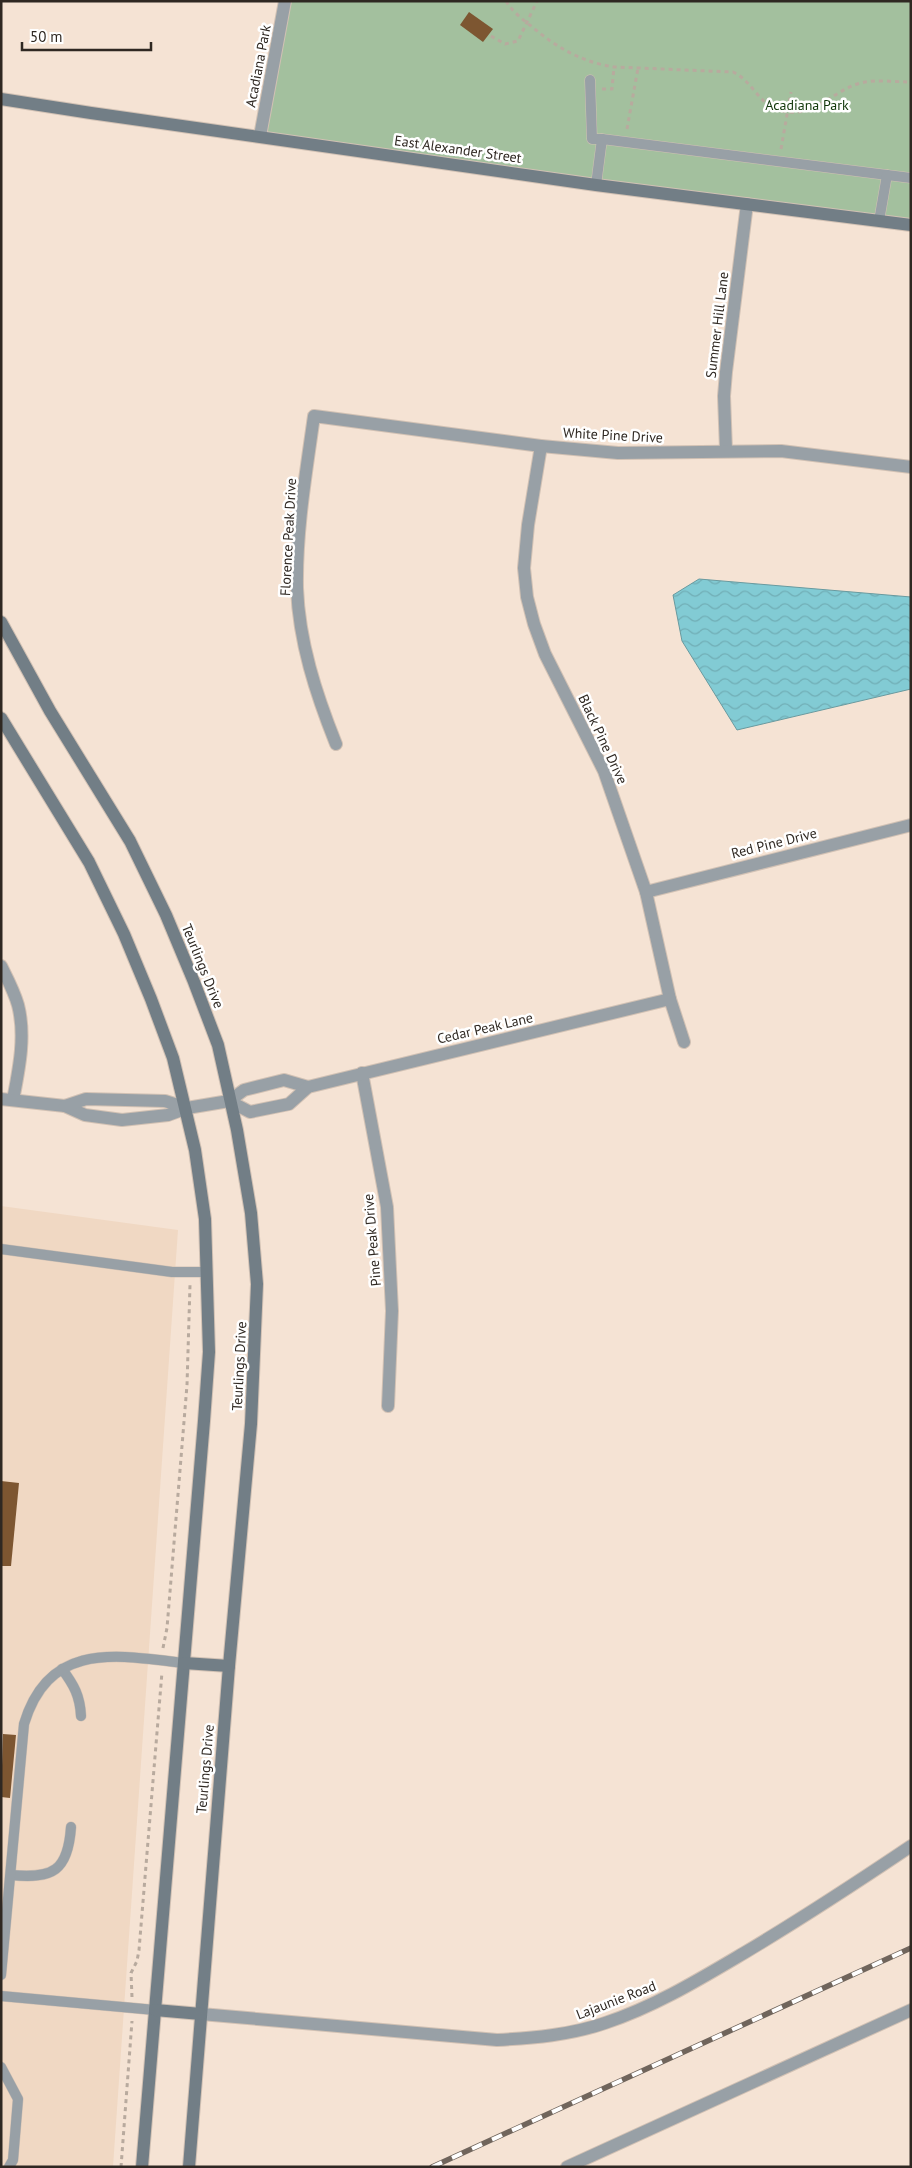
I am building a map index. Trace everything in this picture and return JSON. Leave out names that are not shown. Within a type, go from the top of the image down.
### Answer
[{"type":"street","name":"Acadiana Park","points":[[260,136],[285,1]]},
{"type":"street","name":"East Alexander Street","points":[[1,99],[596,184],[911,225]]},
{"type":"street","name":"Summer Hill Lane","points":[[726,450],[724,396],[726,372],[748,204]]},
{"type":"street","name":"White Pine Drive","points":[[314,416],[541,446],[618,453],[726,450],[781,451],[911,467]]},
{"type":"street","name":"Florence Peak Drive","points":[[314,416],[303,493],[297,588],[306,651],[319,702],[336,744]]},
{"type":"street","name":"Black Pine Drive","points":[[541,446],[528,525],[524,568],[527,597],[545,654],[604,771],[646,892],[670,999],[684,1042]]},
{"type":"street","name":"Teurlings Drive","points":[[1,622],[50,711],[130,841],[166,915],[218,1045],[237,1130],[251,1213],[257,1284],[251,1424],[229,1666],[189,2167]]},
{"type":"street","points":[[1,718],[89,862],[124,934],[151,999],[170,1050],[186,1108],[196,1150],[205,1219],[209,1352],[142,2167]]},
{"type":"street","name":"Red Pine Drive","points":[[646,892],[911,825]]},
{"type":"street","points":[[1,966],[18,1004],[21,1024],[21,1046],[7,1099],[65,1106],[85,1115],[122,1120],[168,1115],[186,1108],[229,1101]]},
{"type":"street","name":"Cedar Peak Lane","points":[[308,1086],[289,1104],[250,1112],[229,1101],[244,1090],[284,1080],[308,1086],[670,999]]},
{"type":"street","name":"Pine Peak Drive","points":[[362,1073],[387,1207],[392,1311],[388,1406]]},
{"type":"street","points":[[65,1106],[86,1099],[165,1100],[186,1108]]},
{"type":"street","points":[[184,1663],[229,1666]]},
{"type":"street","name":"Lajaunie Road","points":[[201,2014],[497,2040],[570,2033],[606,2023],[663,1999],[808,1914],[911,1846]]},
{"type":"street","points":[[155,2010],[201,2014]]},
{"type":"street","points":[[567,2167],[911,2010]]},
{"type":"lane","points":[[590,85],[592,138],[911,178]]},
{"type":"lane","points":[[596,184],[602,139]]},
{"type":"lane","points":[[879,221],[887,175]]},
{"type":"lane","points":[[1,1249],[172,1272],[206,1272]]},
{"type":"lane","points":[[1,1975],[24,1724],[30,1704],[43,1686],[62,1669],[83,1659],[125,1656],[184,1663]]},
{"type":"lane","points":[[62,1669],[74,1685],[80,1699],[81,1716]]},
{"type":"lane","points":[[11,1875],[30,1877],[46,1875],[58,1868],[65,1859],[70,1846],[72,1827]]},
{"type":"lane","points":[[1,1996],[155,2010]]},
{"type":"lane","points":[[1,2067],[18,2098],[13,2160],[9,2167]]},
{"type":"path","points":[[506,1],[528,24],[570,54],[600,65],[614,67],[733,72],[742,76],[767,104],[787,111],[803,111],[823,105],[850,87],[862,83],[911,82]]},
{"type":"path","points":[[491,36],[505,44],[518,41],[528,24],[537,1]]},
{"type":"path","points":[[590,85],[612,89],[614,67]]},
{"type":"path","points":[[625,142],[638,68]]},
{"type":"path","points":[[780,162],[791,92]]},
{"type":"path","points":[[164,1641],[167,1628],[185,1413],[190,1293]]},
{"type":"path","points":[[131,1973],[137,1961],[139,1950],[161,1680]]},
{"type":"path","points":[[121,2167],[132,2031]]},
{"type":"shaded area","points":[[1,1206],[178,1230],[113,2167],[1,2167]]},
{"type":"green space","name":"Acadiana Park","points":[[282,1],[911,1],[911,223],[260,136]]},
{"type":"water","points":[[699,579],[911,597],[911,689],[737,730],[682,641],[673,595]]},
{"type":"building","points":[[469,12],[493,29],[483,42],[460,25]]},
{"type":"building","points":[[1,1481],[19,1483],[11,1566],[1,1566]]},
{"type":"building","points":[[3,1734],[16,1735],[10,1798],[1,1797]]},
{"type":"railway","points":[[432,2167],[911,1948]]}]
